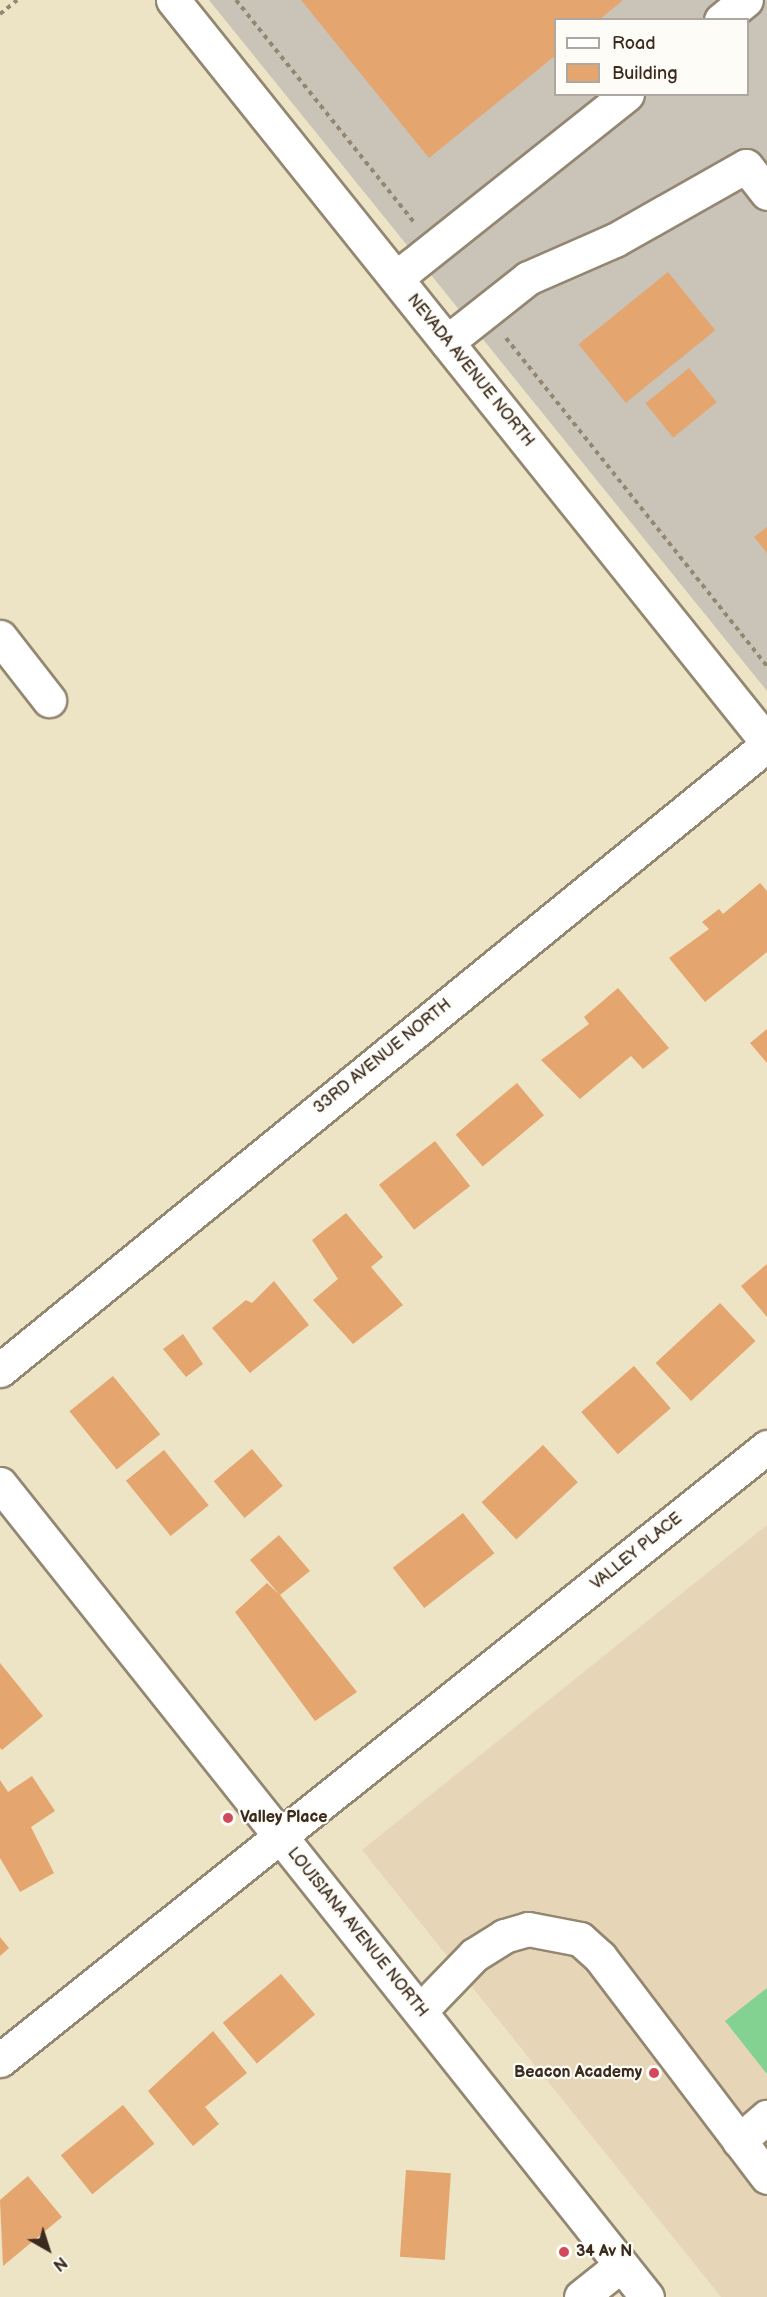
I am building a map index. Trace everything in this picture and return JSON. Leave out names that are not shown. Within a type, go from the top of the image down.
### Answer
[{"type":"street","name":"NEVADA AVENUE NORTH","points":[[173,0],[767,743]]},
{"type":"street","points":[[724,18],[746,0]]},
{"type":"street","points":[[396,278],[624,96]]},
{"type":"street","points":[[447,342],[528,278],[615,240],[746,166],[767,193]]},
{"type":"street","points":[[0,637],[49,700]]},
{"type":"street","name":"33RD AVENUE NORTH","points":[[0,1370],[767,743]]},
{"type":"street","name":"VALLEY PLACE","points":[[0,2060],[283,1839],[767,1447]]},
{"type":"street","name":"LOUISIANA AVENUE NORTH","points":[[0,1484],[647,2297]]},
{"type":"street","points":[[420,2011],[474,1955],[504,1936],[528,1929],[580,1939],[767,2177]]},
{"type":"street","points":[[739,2140],[767,2117]]},
{"type":"street","points":[[581,2297],[621,2265]]},
{"type":"path","points":[[0,14],[17,0]]},
{"type":"shaded area","points":[[209,0],[767,0],[767,691]]},
{"type":"shaded area","name":"Beacon Academy","points":[[767,1525],[767,2297],[721,2297],[362,1850]]},
{"type":"green space","points":[[767,1988],[767,2074],[725,2021]]},
{"type":"building","points":[[301,0],[623,0],[601,18],[554,18],[554,57],[429,158]]},
{"type":"building","points":[[668,272],[715,330],[626,403],[579,344]]},
{"type":"building","points":[[689,368],[717,402],[673,437],[645,403]]},
{"type":"building","points":[[767,527],[767,553],[754,537]]},
{"type":"building","points":[[760,883],[767,891],[767,952],[705,1002],[669,958],[709,929],[702,922],[719,909],[723,914]]},
{"type":"building","points":[[618,988],[669,1048],[643,1069],[631,1056],[580,1099],[541,1060],[589,1024],[584,1017]]},
{"type":"building","points":[[767,1029],[767,1063],[750,1043]]},
{"type":"building","points":[[517,1083],[544,1115],[483,1167],[456,1134]]},
{"type":"building","points":[[435,1141],[470,1186],[414,1230],[379,1185]]},
{"type":"building","points":[[346,1213],[383,1257],[371,1267],[403,1305],[353,1344],[313,1300],[338,1279],[312,1240]]},
{"type":"building","points":[[767,1264],[767,1317],[741,1286]]},
{"type":"building","points":[[274,1281],[309,1325],[250,1373],[212,1328],[246,1300],[252,1303]]},
{"type":"building","points":[[720,1303],[755,1341],[691,1401],[656,1363]]},
{"type":"building","points":[[183,1334],[203,1364],[186,1377],[163,1349]]},
{"type":"building","points":[[634,1366],[671,1408],[618,1454],[581,1412]]},
{"type":"building","points":[[113,1376],[160,1434],[117,1470],[69,1411]]},
{"type":"building","points":[[543,1445],[578,1482],[516,1540],[482,1502]]},
{"type":"building","points":[[252,1449],[283,1486],[245,1518],[214,1481]]},
{"type":"building","points":[[164,1450],[209,1505],[171,1536],[126,1481]]},
{"type":"building","points":[[463,1513],[494,1553],[424,1608],[393,1568]]},
{"type":"building","points":[[279,1535],[310,1571],[280,1595],[357,1692],[315,1721],[235,1612],[267,1583],[279,1594],[250,1560]]},
{"type":"building","points":[[0,1663],[43,1716],[2,1750],[0,1748]]},
{"type":"building","points":[[32,1776],[55,1811],[31,1827],[54,1873],[20,1892],[0,1858],[0,1780],[8,1792]]},
{"type":"building","points":[[0,1937],[9,1948],[0,1956]]},
{"type":"building","points":[[281,1974],[315,2015],[257,2063],[223,2023]]},
{"type":"building","points":[[213,2031],[247,2073],[205,2107],[219,2124],[193,2146],[148,2091]]},
{"type":"building","points":[[123,2105],[154,2144],[92,2194],[61,2155]]},
{"type":"building","points":[[406,2170],[451,2173],[445,2260],[400,2257]]},
{"type":"building","points":[[28,2176],[62,2217],[3,2266],[0,2200]]},
{"type":"place","name":"Valley Place","points":[[228,1818]]},
{"type":"place","name":"Beacon Academy","points":[[654,2073]]},
{"type":"place","name":"34 Av N","points":[[564,2252]]}]
